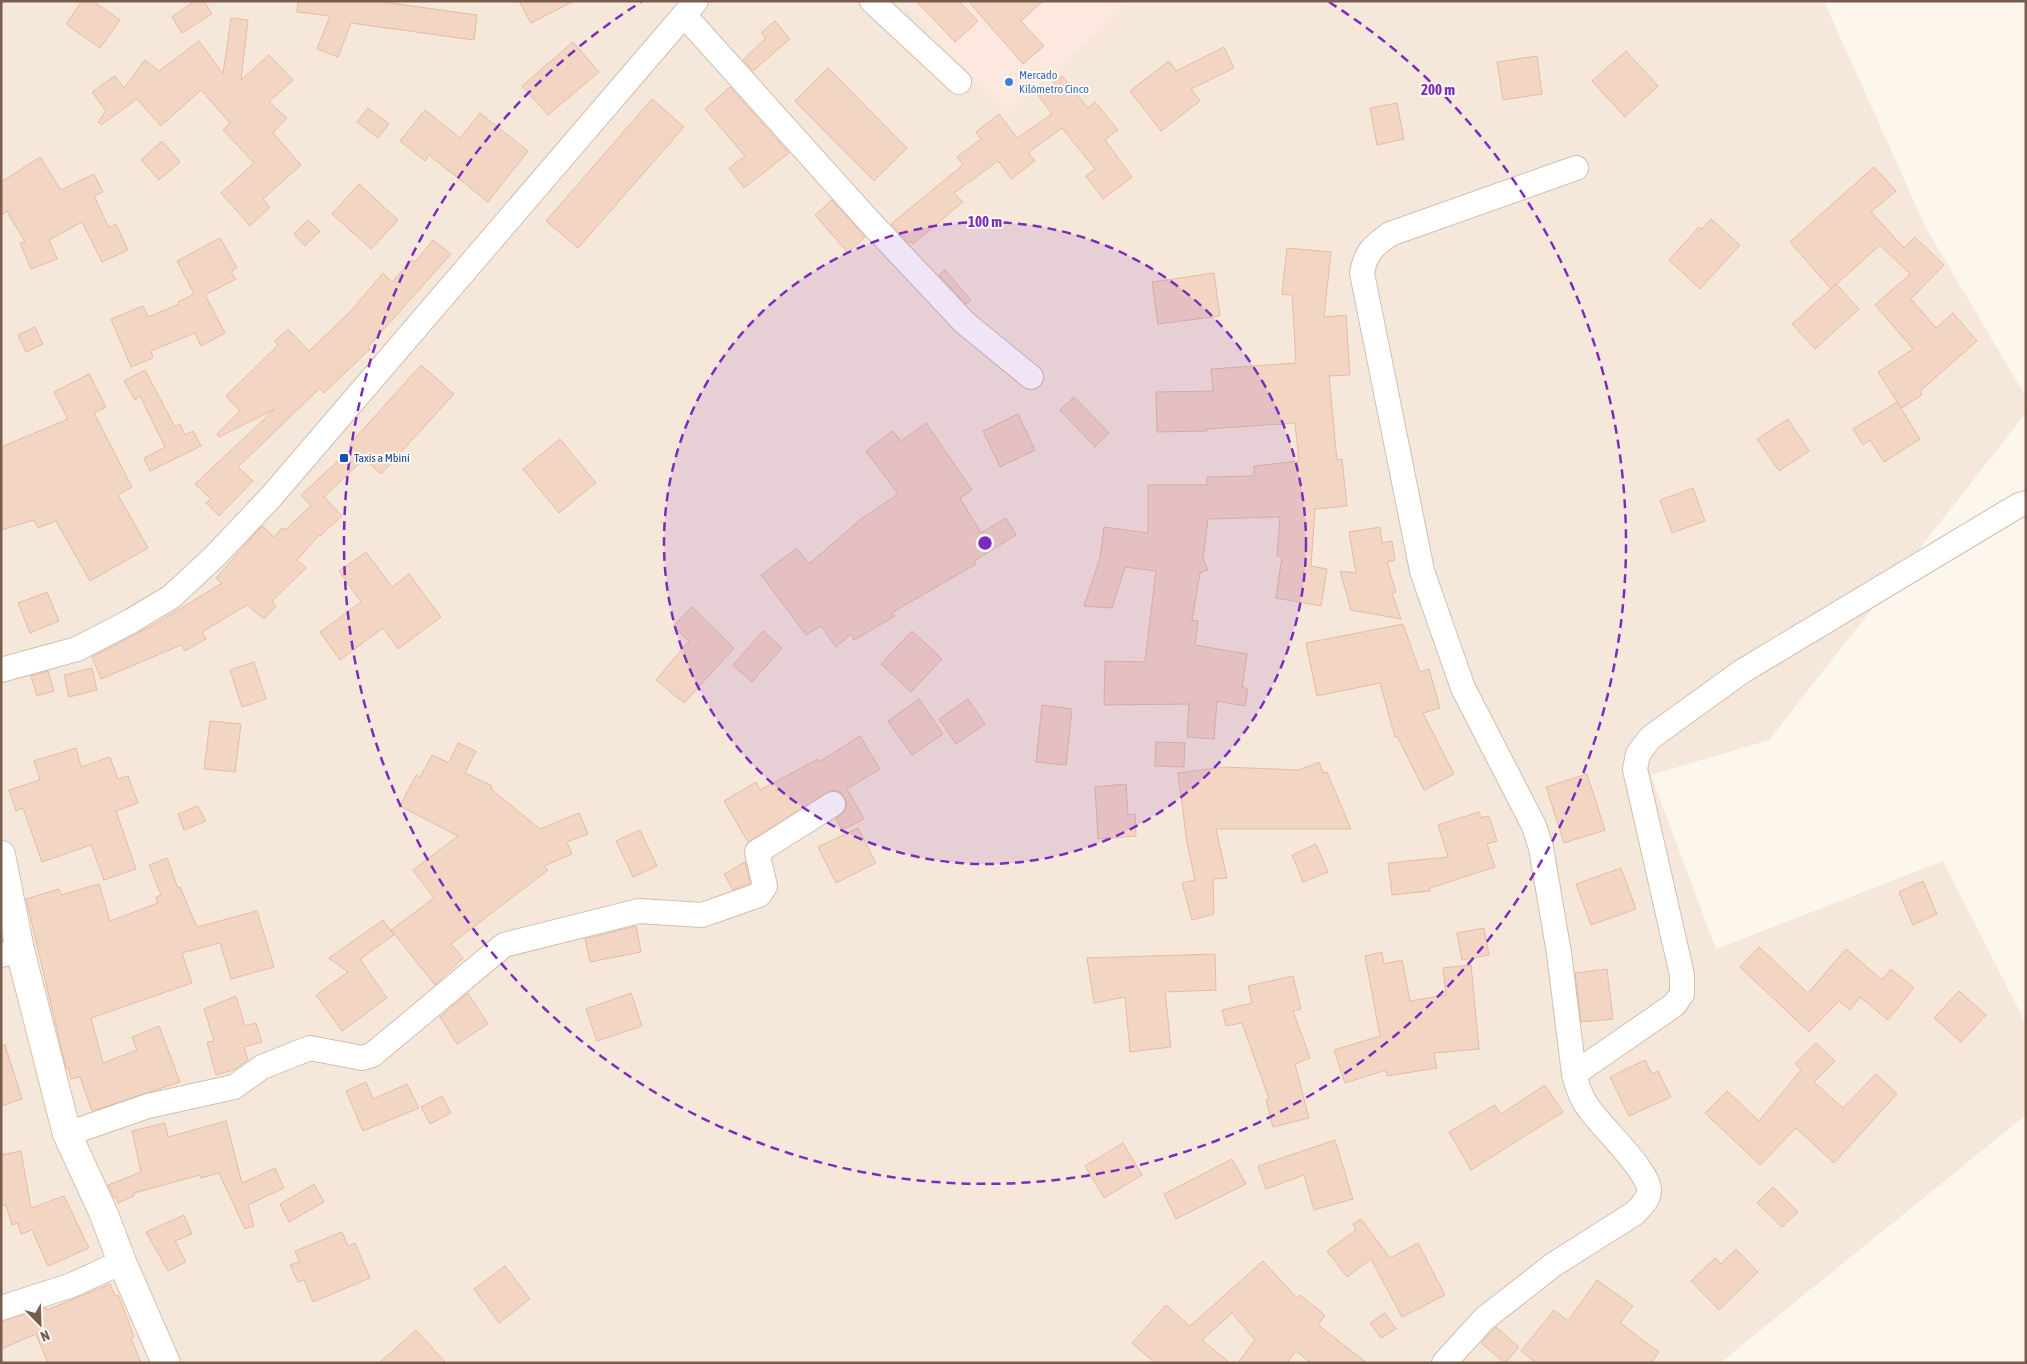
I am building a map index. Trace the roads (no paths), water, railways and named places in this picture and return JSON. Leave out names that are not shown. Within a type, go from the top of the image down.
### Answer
[{"type":"main road","points":[[1,855],[11,952],[67,1134],[103,1212],[122,1262],[166,1363]]},
{"type":"street","points":[[872,1],[959,82]]},
{"type":"street","points":[[1,670],[77,649],[131,621],[171,597],[215,556],[276,491],[690,8],[869,221],[965,323],[1031,377]]},
{"type":"street","points":[[1444,1363],[1484,1319],[1553,1265],[1635,1213],[1646,1201],[1649,1190],[1644,1175],[1587,1107],[1578,1091],[1574,1074],[1559,953],[1541,848],[1534,826],[1463,688],[1422,572],[1362,274],[1365,259],[1372,246],[1390,234],[1576,168]]},
{"type":"street","points":[[1574,1074],[1674,1005],[1682,994],[1682,975],[1635,769],[1638,754],[1650,738],[1741,672],[2019,505],[2026,504]]},
{"type":"street","points":[[67,1134],[148,1106],[234,1087],[262,1067],[310,1048],[362,1058],[372,1054],[504,945],[639,911],[702,915],[759,895],[765,886],[757,852],[833,804]]},
{"type":"street","points":[[1,1308],[72,1285],[122,1262]]},
{"type":"place","name":"Mercado Kilómetro Cinco","points":[[1009,82]]},
{"type":"place","name":"Taxis a Mbini","points":[[344,458]]}]
